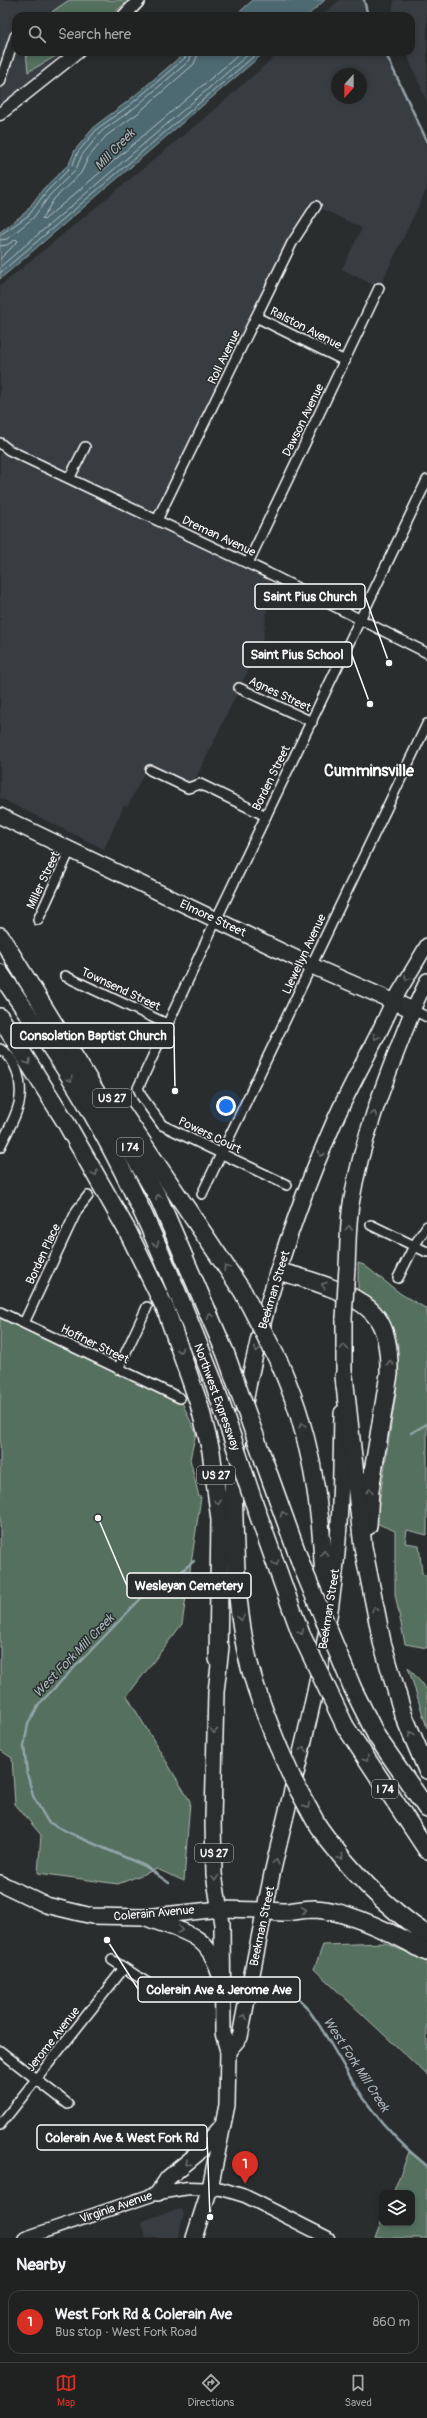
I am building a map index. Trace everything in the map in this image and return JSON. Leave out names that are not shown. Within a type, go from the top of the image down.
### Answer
[{"type":"highway","name":"Northwest Expressway","points":[[0,936],[104,1105],[159,1199],[225,1352],[301,1564],[352,1689],[377,1737],[427,1809]]},
{"type":"highway","name":"US 27","points":[[12,954],[148,1149],[243,1292],[280,1364],[299,1414],[314,1472],[324,1552],[326,1634]]},
{"type":"highway","name":"Northwest Expressway","points":[[0,974],[90,1109],[145,1215],[157,1249],[178,1292],[214,1383],[253,1500],[301,1634],[345,1726],[427,1850]]},
{"type":"highway","points":[[0,988],[41,1035]]},
{"type":"highway","points":[[0,1017],[65,1121],[128,1232],[154,1303]]},
{"type":"highway","points":[[279,1272],[313,1281],[359,1300],[375,1315],[385,1333],[390,1356],[389,1374],[370,1490],[369,1572]]},
{"type":"highway","name":"US 27","points":[[154,1303],[199,1404],[216,1476],[220,1520],[218,1659]]},
{"type":"highway","points":[[344,1376],[357,1502],[382,1642],[403,1714],[427,1770]]},
{"type":"highway","points":[[233,1481],[235,1548],[240,1612],[252,1677],[278,1746],[293,1780],[318,1826],[357,1876],[382,1900],[427,1935]]},
{"type":"highway","points":[[266,1910],[280,1914],[315,1909],[351,1917],[382,1929],[427,1952]]},
{"type":"main road","name":"Elmore Street","points":[[0,816],[312,966],[413,1010]]},
{"type":"main road","name":"Beekman Street","points":[[228,2051],[223,2033],[220,1909],[214,1874],[213,1820],[218,1659],[223,1636],[228,1532],[233,1481],[249,1380],[279,1272],[306,1191],[331,1128],[393,1002],[427,945]]},
{"type":"main road","name":"Beekman Street","points":[[228,2051],[240,2037],[250,1979],[266,1910],[272,1874],[309,1725],[334,1581],[339,1522],[344,1376],[344,1319],[347,1267],[351,1205],[358,1167],[378,1098],[413,1010],[427,980]]},
{"type":"main road","name":"Colerain Avenue","points":[[0,1883],[24,1896],[68,1912],[101,1917],[144,1917],[220,1909],[266,1910]]},
{"type":"main road","points":[[144,1917],[197,1937],[212,1954],[223,1987]]},
{"type":"main road","name":"US 27","points":[[194,2238],[210,2188],[224,2124],[228,2051]]},
{"type":"main road","points":[[158,2193],[168,2178],[197,2154],[224,2124]]},
{"type":"street","points":[[128,12],[139,0]]},
{"type":"street","points":[[0,82],[12,45]]},
{"type":"street","points":[[0,114],[73,56]]},
{"type":"street","name":"Roll Avenue","points":[[157,520],[292,243],[316,206]]},
{"type":"street","name":"Dawson Avenue","points":[[248,563],[379,288]]},
{"type":"street","name":"Ralston Avenue","points":[[256,317],[345,361]]},
{"type":"street","name":"Dreman Avenue","points":[[0,443],[9,450],[70,477],[248,563],[427,652]]},
{"type":"street","points":[[70,477],[85,447]]},
{"type":"street","name":"Borden Street","points":[[138,1088],[216,920],[427,480]]},
{"type":"street","name":"Agnes Street","points":[[239,688],[312,722]]},
{"type":"street","name":"Llewellyn Avenue","points":[[202,1194],[427,724]]},
{"type":"street","points":[[150,770],[188,788],[200,784],[266,816]]},
{"type":"street","name":"Miller Street","points":[[38,920],[70,850]]},
{"type":"street","name":"Townsend Street","points":[[65,976],[167,1024]]},
{"type":"street","name":"Elmore Street","points":[[413,1010],[427,1017]]},
{"type":"street","points":[[0,1049],[11,1058],[15,1065],[22,1098],[19,1108],[0,1147]]},
{"type":"street","name":"Powers Court","points":[[138,1088],[142,1097],[162,1125],[287,1185]]},
{"type":"street","name":"Borden Place","points":[[24,1323],[77,1210],[88,1196]]},
{"type":"street","points":[[371,1225],[427,1252]]},
{"type":"street","points":[[398,1278],[414,1246],[427,1226]]},
{"type":"street","points":[[118,1368],[154,1303]]},
{"type":"street","name":"Hoffner Street","points":[[0,1312],[180,1398]]},
{"type":"street","points":[[112,1960],[151,1985]]},
{"type":"street","name":"Jerome Avenue","points":[[0,2125],[124,1968]]},
{"type":"street","points":[[0,2051],[68,2104]]},
{"type":"street","name":"Virginia Avenue","points":[[25,2238],[158,2193],[179,2188],[210,2188],[245,2196],[328,2238]]},
{"type":"shaded area","points":[[0,0],[139,0],[128,12],[12,12],[12,56],[73,56],[0,114]]},
{"type":"shaded area","points":[[340,0],[364,0],[367,12],[326,12]]},
{"type":"shaded area","points":[[394,0],[427,0],[427,102],[408,56],[415,56],[415,12],[392,12]]},
{"type":"shaded area","points":[[275,56],[387,56],[427,141],[427,188],[379,288],[342,269],[362,228],[316,206],[301,227],[157,520],[271,574],[263,639],[198,774],[188,788],[150,770],[143,775],[127,807],[124,805],[104,849],[0,798],[0,286],[207,116]]},
{"type":"shaded area","points":[[182,2209],[184,2214],[178,2238],[146,2238],[142,2227],[143,2221],[167,2212]]},
{"type":"green space","points":[[69,0],[129,0],[116,12],[52,12]]},
{"type":"green space","points":[[26,56],[56,56],[28,72]]},
{"type":"green space","points":[[358,1263],[364,1265],[401,1294],[427,1309],[427,1535],[407,1530],[405,1543],[419,1545],[422,1573],[427,1577],[427,1648],[405,1644],[395,1594],[395,1531],[376,1523],[396,1393],[398,1345],[387,1317],[358,1291]]},
{"type":"green space","points":[[0,1312],[180,1398],[196,1433],[190,1459],[199,1497],[201,1497],[182,1624],[127,1696],[190,1801],[184,1881],[157,1869],[118,1884],[38,1873],[41,1835],[15,1804],[12,1758],[0,1750]]},
{"type":"green space","points":[[408,1667],[427,1690],[427,1728]]},
{"type":"green space","points":[[385,1943],[427,1961],[427,2075],[314,1969],[323,1945]]},
{"type":"green space","points":[[409,2152],[427,2166],[427,2238],[375,2238],[380,2226],[415,2226],[415,2190],[394,2190]]},
{"type":"water","points":[[253,0],[325,0],[312,12],[240,12]]},
{"type":"water","name":"Mill Creek","points":[[181,56],[260,56],[0,279],[0,232],[26,212],[43,189],[69,164],[75,150],[96,125],[127,102]]},
{"type":"waterway","name":"West Fork Mill Creek","points":[[364,0],[367,12]]},
{"type":"waterway","name":"West Fork Mill Creek","points":[[387,56],[427,141]]},
{"type":"waterway","name":"West Fork Mill Creek","points":[[411,1433],[427,1424]]},
{"type":"waterway","name":"West Fork Mill Creek","points":[[169,1883],[145,1866],[48,1822],[33,1796],[27,1773],[24,1746],[28,1724],[40,1703],[153,1586],[177,1575],[194,1561]]},
{"type":"waterway","name":"West Fork Mill Creek","points":[[289,1988],[312,2015],[350,2077],[376,2115],[411,2153],[427,2166]]},
{"type":"place","name":"Saint Pius Church","points":[[389,663]]},
{"type":"place","name":"Saint Pius School","points":[[370,704]]},
{"type":"place","name":"Consolation Baptist Church","points":[[175,1091]]},
{"type":"place","name":"Wesleyan Cemetery","points":[[98,1518]]},
{"type":"place","name":"Colerain Ave & Jerome Ave","points":[[107,1940]]},
{"type":"place","name":"West Fork Rd & Colerain Ave","points":[[245,2184]]},
{"type":"place","name":"Colerain Ave & West Fork Rd","points":[[210,2217]]},
{"type":"district","name":"Cumminsville","points":[[369,770]]}]
